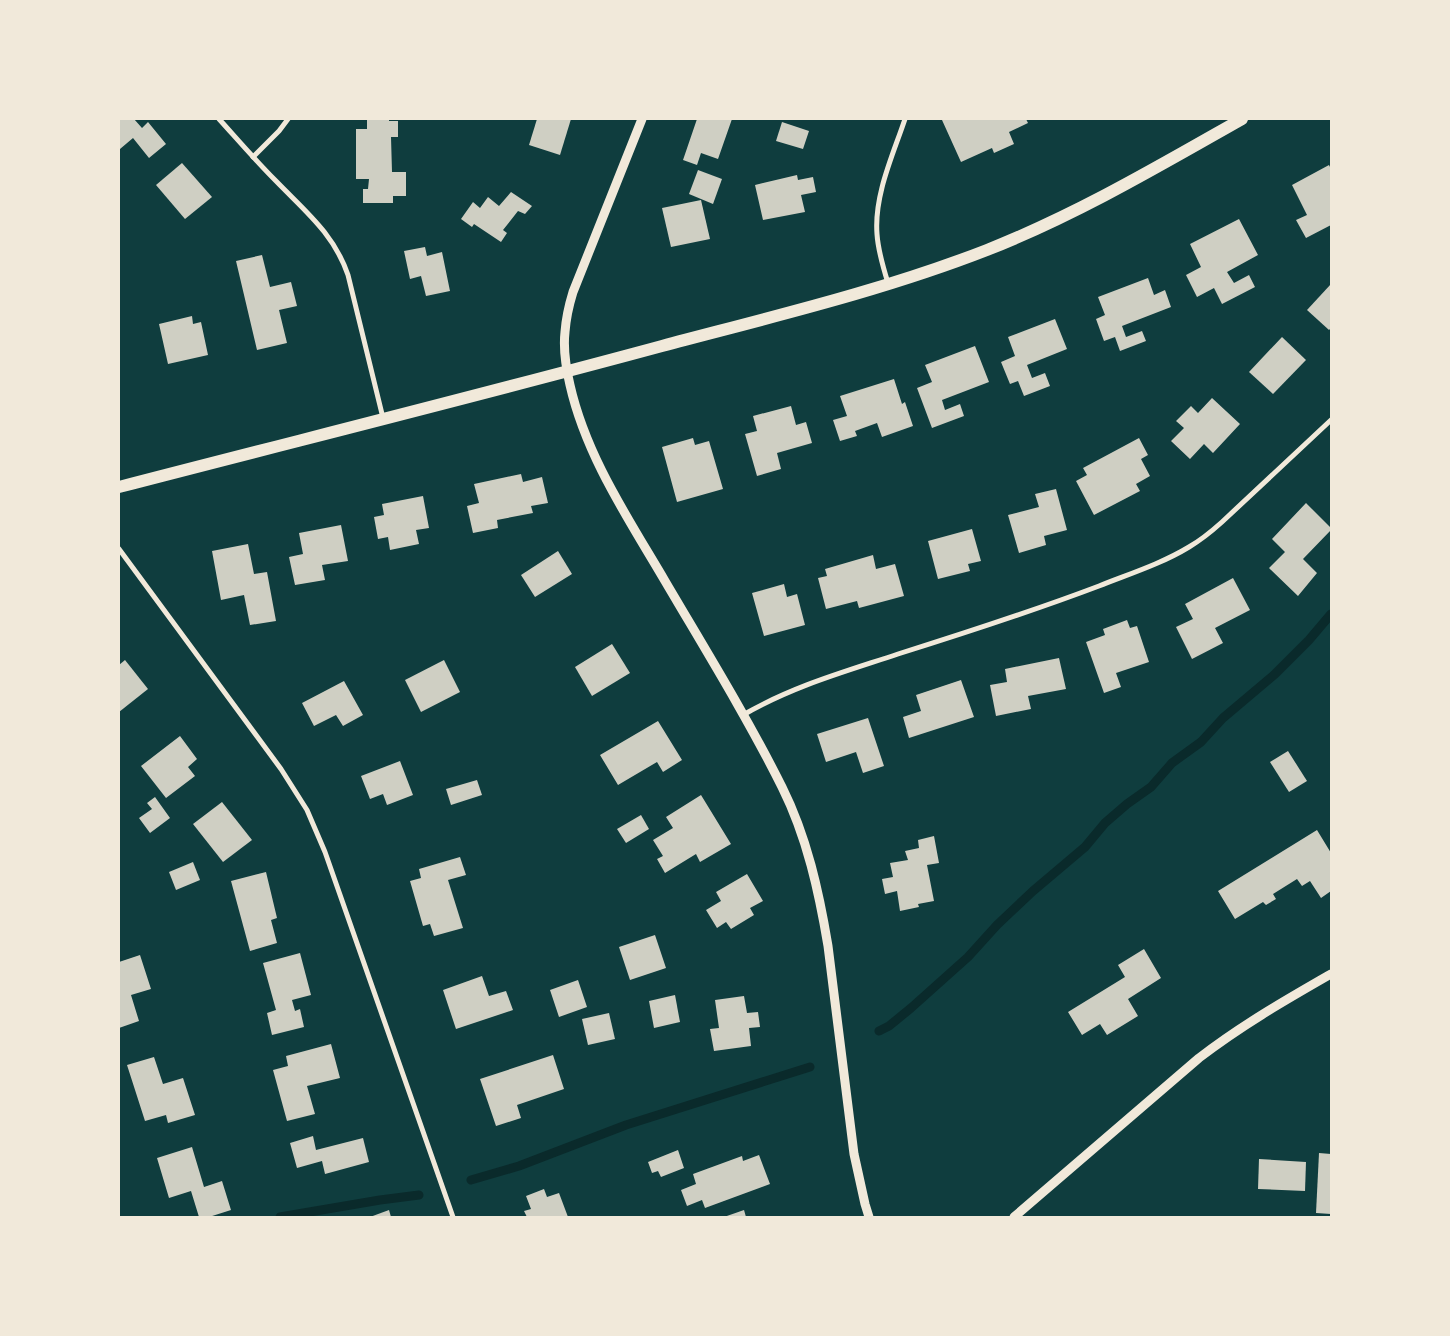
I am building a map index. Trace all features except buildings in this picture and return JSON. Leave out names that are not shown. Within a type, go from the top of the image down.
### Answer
[{"type":"main road","points":[[119,488],[383,418],[567,372],[889,285],[991,249],[1059,219],[1242,119]]},
{"type":"street","points":[[219,119],[325,232],[342,259],[348,275],[383,418]]},
{"type":"street","points":[[254,157],[288,119]]},
{"type":"street","points":[[642,119],[573,292],[567,312],[564,334],[567,372],[579,420],[593,453],[619,503],[743,715],[783,789],[798,826],[812,866],[822,909],[854,1154],[864,1204],[869,1217]]},
{"type":"street","points":[[889,285],[877,234],[877,214],[879,198],[905,119]]},
{"type":"street","points":[[743,715],[764,702],[808,684],[1031,611],[1170,557],[1194,544],[1222,522],[1331,420]]},
{"type":"street","points":[[119,549],[282,769],[307,810],[325,852],[453,1217]]},
{"type":"street","points":[[1014,1217],[1221,1041],[1270,1009],[1331,974]]},
{"type":"waterway","points":[[879,1031],[889,1026],[911,1008],[968,957],[997,925],[1033,891],[1085,847],[1105,823],[1151,787],[1172,763],[1201,742],[1223,718],[1275,674],[1309,640],[1331,614]]},
{"type":"waterway","points":[[471,1180],[519,1166],[626,1125],[810,1067]]},
{"type":"waterway","points":[[280,1217],[419,1195]]}]
